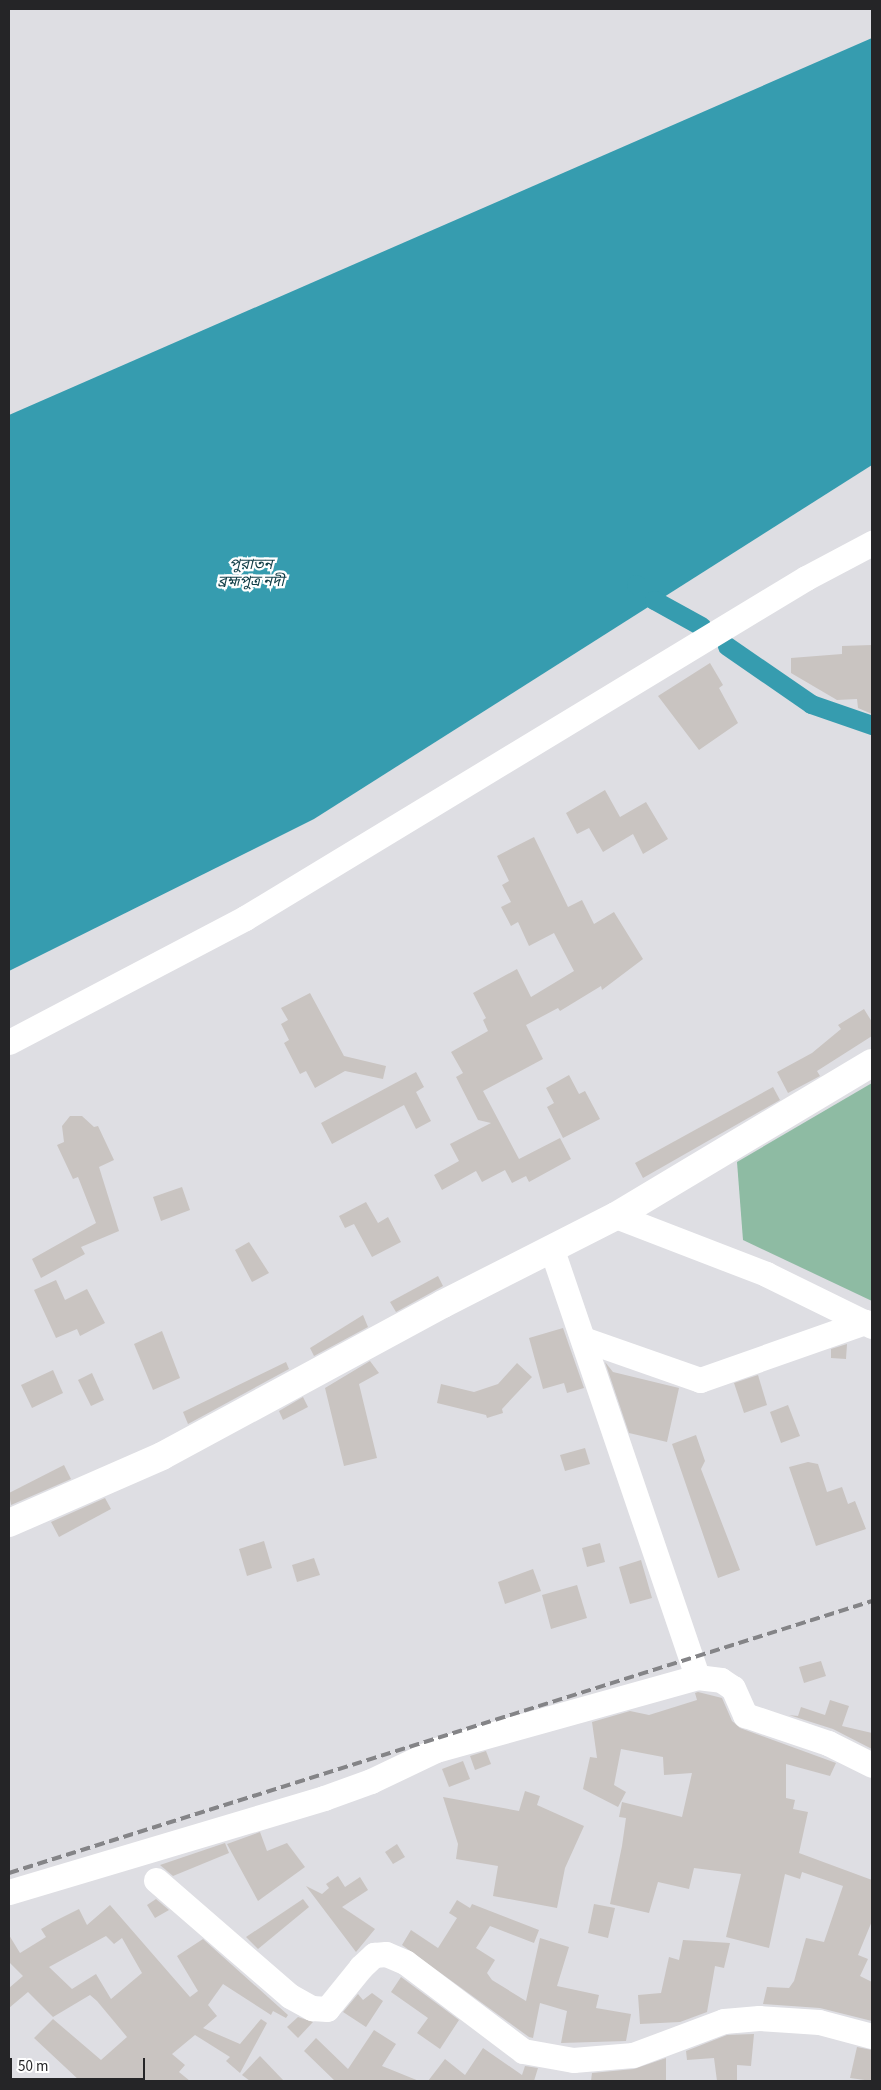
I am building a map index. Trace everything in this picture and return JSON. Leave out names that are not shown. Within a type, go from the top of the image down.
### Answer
[{"type":"main road","points":[[9,1523],[162,1456],[443,1304],[616,1216],[872,1063]]},
{"type":"street","points":[[9,1042],[245,918],[806,578],[872,543]]},
{"type":"street","points":[[616,1216],[766,1274],[868,1324]]},
{"type":"street","points":[[552,1250],[586,1340],[697,1677]]},
{"type":"street","points":[[586,1340],[700,1380],[868,1324]]},
{"type":"street","points":[[9,1892],[324,1798],[371,1781],[436,1750],[697,1677],[720,1680],[733,1688],[746,1715],[828,1743],[872,1765]]},
{"type":"street","points":[[156,1880],[290,1996],[312,2008],[327,2009],[374,1955],[386,1954],[405,1962],[523,2051],[572,2060],[633,2055],[724,2021],[759,2018],[819,2022],[872,2036]]},
{"type":"green space","points":[[872,1083],[872,1301],[743,1240],[737,1162]]},
{"type":"water","name":"পুরাতন ব্রহ্মপুত্র নদী","points":[[872,38],[872,465],[314,819],[9,971],[9,415]]},
{"type":"building","points":[[872,645],[872,714],[858,708],[857,699],[837,700],[791,673],[791,658],[842,654],[842,646]]},
{"type":"building","points":[[710,663],[723,685],[719,688],[738,723],[699,750],[658,696]]},
{"type":"building","points":[[605,790],[620,817],[646,802],[668,839],[643,854],[633,834],[603,852],[589,828],[577,834],[566,813]]},
{"type":"building","points":[[534,837],[568,907],[582,900],[594,924],[614,912],[643,959],[602,990],[601,986],[560,1011],[558,1008],[526,1025],[543,1059],[483,1091],[519,1159],[560,1138],[571,1159],[529,1182],[526,1176],[512,1183],[505,1170],[482,1182],[476,1171],[442,1190],[434,1175],[459,1161],[450,1144],[491,1123],[478,1120],[456,1077],[463,1073],[451,1052],[488,1031],[483,1020],[486,1018],[473,993],[517,969],[531,997],[574,971],[554,933],[529,946],[518,922],[511,926],[501,907],[511,902],[502,885],[509,881],[497,856]]},
{"type":"building","points":[[310,993],[344,1056],[386,1066],[383,1079],[345,1071],[315,1088],[306,1071],[300,1074],[284,1043],[289,1040],[281,1024],[288,1020],[281,1008]]},
{"type":"building","points":[[864,1009],[872,1022],[872,1036],[817,1071],[820,1076],[788,1093],[777,1072],[812,1053],[841,1029],[838,1025]]},
{"type":"building","points":[[416,1072],[424,1087],[416,1092],[431,1121],[416,1129],[404,1105],[332,1144],[321,1123]]},
{"type":"building","points":[[569,1075],[579,1094],[585,1091],[600,1119],[563,1138],[547,1107],[554,1103],[546,1088]]},
{"type":"building","points":[[773,1087],[780,1100],[643,1178],[635,1163]]},
{"type":"building","points":[[70,1116],[82,1116],[94,1127],[98,1126],[114,1160],[99,1167],[119,1231],[81,1247],[85,1254],[41,1278],[32,1259],[96,1223],[78,1177],[73,1179],[57,1145],[64,1142],[62,1126]]},
{"type":"building","points":[[182,1187],[190,1210],[161,1221],[153,1197]]},
{"type":"building","points":[[366,1202],[378,1223],[388,1217],[401,1242],[372,1257],[354,1224],[345,1228],[339,1216]]},
{"type":"building","points":[[249,1242],[269,1273],[252,1282],[235,1250]]},
{"type":"building","points":[[438,1276],[443,1286],[396,1312],[390,1302]]},
{"type":"building","points":[[56,1280],[65,1300],[87,1289],[105,1323],[80,1336],[77,1329],[56,1338],[34,1290]]},
{"type":"building","points":[[363,1315],[368,1327],[314,1356],[310,1348]]},
{"type":"building","points":[[563,1328],[584,1388],[567,1393],[564,1383],[543,1389],[529,1338]]},
{"type":"building","points":[[162,1331],[180,1378],[153,1390],[134,1344]]},
{"type":"building","points":[[847,1344],[846,1359],[831,1358],[831,1349]]},
{"type":"building","points":[[370,1361],[379,1373],[359,1384],[377,1458],[344,1466],[325,1388]]},
{"type":"building","points":[[286,1362],[289,1369],[188,1424],[183,1412]]},
{"type":"building","points":[[605,1362],[613,1372],[679,1388],[667,1442],[629,1433]]},
{"type":"building","points":[[517,1363],[532,1377],[502,1409],[503,1413],[487,1418],[486,1415],[437,1403],[441,1384],[474,1392],[498,1384]]},
{"type":"building","points":[[53,1370],[63,1393],[32,1408],[21,1385]]},
{"type":"building","points":[[92,1373],[104,1400],[91,1406],[78,1380]]},
{"type":"building","points":[[758,1375],[767,1405],[744,1413],[734,1383]]},
{"type":"building","points":[[303,1397],[308,1407],[283,1420],[279,1411]]},
{"type":"building","points":[[788,1405],[800,1436],[781,1443],[770,1412]]},
{"type":"building","points":[[696,1435],[705,1461],[701,1469],[740,1570],[718,1578],[672,1444]]},
{"type":"building","points":[[585,1448],[590,1464],[565,1471],[560,1455]]},
{"type":"building","points":[[808,1462],[818,1464],[827,1492],[842,1487],[848,1504],[855,1501],[866,1529],[816,1546],[789,1467]]},
{"type":"building","points":[[64,1465],[71,1479],[11,1505],[9,1493]]},
{"type":"building","points":[[105,1498],[111,1509],[59,1537],[51,1522]]},
{"type":"building","points":[[264,1541],[272,1568],[247,1576],[239,1549]]},
{"type":"building","points":[[600,1543],[605,1562],[587,1567],[582,1548]]},
{"type":"building","points":[[314,1558],[320,1575],[297,1582],[292,1565]]},
{"type":"building","points":[[641,1560],[652,1598],[630,1604],[619,1567]]},
{"type":"building","points":[[533,1569],[541,1591],[505,1604],[498,1582]]},
{"type":"building","points":[[577,1585],[587,1618],[551,1629],[542,1595]]},
{"type":"building","points":[[821,1661],[826,1676],[804,1683],[799,1667]]},
{"type":"building","points":[[698,1692],[722,1698],[732,1721],[740,1728],[836,1763],[830,1776],[786,1764],[786,1798],[795,1800],[793,1809],[808,1812],[799,1853],[872,1880],[872,1921],[858,1955],[868,1959],[860,1976],[872,1982],[872,2021],[820,2008],[763,2004],[767,1987],[789,1988],[794,1981],[806,1938],[824,1942],[843,1886],[802,1872],[800,1879],[785,1874],[769,1948],[726,1937],[741,1874],[694,1868],[689,1889],[658,1882],[649,1913],[610,1904],[626,1818],[619,1817],[622,1802],[682,1817],[692,1773],[664,1775],[663,1757],[621,1749],[614,1785],[626,1792],[618,1807],[583,1789],[590,1757],[597,1758],[592,1722],[630,1711],[649,1715],[697,1700],[695,1693]]},
{"type":"building","points":[[830,1700],[849,1706],[842,1726],[872,1733],[872,1749],[833,1729],[789,1715],[798,1716],[801,1707],[825,1715]]},
{"type":"building","points":[[486,1751],[491,1764],[475,1770],[470,1756]]},
{"type":"building","points":[[463,1761],[470,1779],[449,1787],[442,1769]]},
{"type":"building","points":[[525,1791],[540,1796],[537,1805],[584,1826],[565,1868],[557,1908],[493,1896],[498,1866],[456,1859],[458,1844],[443,1797],[519,1811]]},
{"type":"building","points":[[260,1832],[267,1851],[287,1843],[305,1867],[258,1901],[227,1844]]},
{"type":"building","points":[[225,1843],[229,1853],[173,1876],[160,1865]]},
{"type":"building","points":[[397,1844],[405,1857],[393,1864],[385,1852]]},
{"type":"building","points":[[338,1876],[345,1887],[360,1877],[368,1890],[342,1907],[375,1929],[356,1952],[306,1886],[322,1894],[329,1888],[326,1884]]},
{"type":"building","points":[[156,1899],[169,1910],[155,1918],[147,1905]]},
{"type":"building","points":[[303,1899],[309,1907],[258,1949],[246,1937]]},
{"type":"building","points":[[457,1900],[470,1908],[472,1904],[539,1930],[534,1943],[490,1926],[476,1948],[495,1960],[487,1973],[492,1980],[526,2001],[540,1938],[569,1947],[557,1986],[599,1995],[596,2008],[631,2014],[626,2041],[561,2043],[567,2011],[540,2003],[533,2038],[529,2037],[402,1945],[411,1930],[438,1948],[457,1918],[449,1913]]},
{"type":"building","points":[[594,1904],[615,1908],[608,1938],[588,1933]]},
{"type":"building","points":[[110,1905],[190,1997],[198,1991],[177,1956],[203,1939],[288,2015],[286,2018],[273,2011],[271,2015],[223,1984],[208,2005],[217,2016],[203,2028],[240,2044],[261,2019],[267,2023],[240,2073],[226,2061],[230,2057],[195,2035],[172,2054],[185,2065],[179,2072],[190,2081],[80,2081],[34,2038],[53,2019],[101,2060],[127,2037],[90,1995],[53,2017],[28,1992],[9,2008],[9,1988],[23,1976],[9,1962],[9,1935],[20,1953],[46,1937],[41,1929],[79,1909],[87,1925]],"holes":[[[106,1936],[114,1944],[122,1938],[142,1973],[111,1999],[96,1974],[72,1989],[49,1967]]]},
{"type":"building","points":[[683,1940],[730,1943],[724,1968],[715,1966],[707,2012],[680,2022],[640,2024],[638,1995],[661,1993],[669,1957],[679,1960]]},
{"type":"building","points":[[401,1977],[459,2020],[440,2049],[417,2033],[428,2018],[391,1992]]},
{"type":"building","points":[[372,1993],[383,2001],[366,2027],[343,2012],[358,1994],[363,2000]]},
{"type":"building","points":[[298,2017],[313,2022],[298,2038],[287,2027]]},
{"type":"building","points":[[374,2030],[396,2044],[382,2066],[419,2081],[335,2081],[304,2051],[316,2038],[348,2069]]},
{"type":"building","points":[[754,2034],[751,2066],[737,2065],[737,2081],[717,2081],[714,2058],[687,2060],[686,2051],[727,2035]]},
{"type":"building","points":[[857,2047],[872,2050],[872,2081],[850,2078]]},
{"type":"building","points":[[483,2048],[522,2075],[525,2066],[538,2068],[534,2081],[428,2081],[445,2059],[465,2075]]},
{"type":"building","points":[[260,2056],[284,2081],[250,2081],[242,2075]]},
{"type":"building","points":[[666,2058],[666,2081],[591,2081],[592,2073],[634,2069]]},
{"type":"waterway","points":[[636,584],[654,600],[701,626]]},
{"type":"waterway","points":[[727,646],[811,704],[872,725]]},
{"type":"railway","points":[[9,1873],[872,1601]]}]
